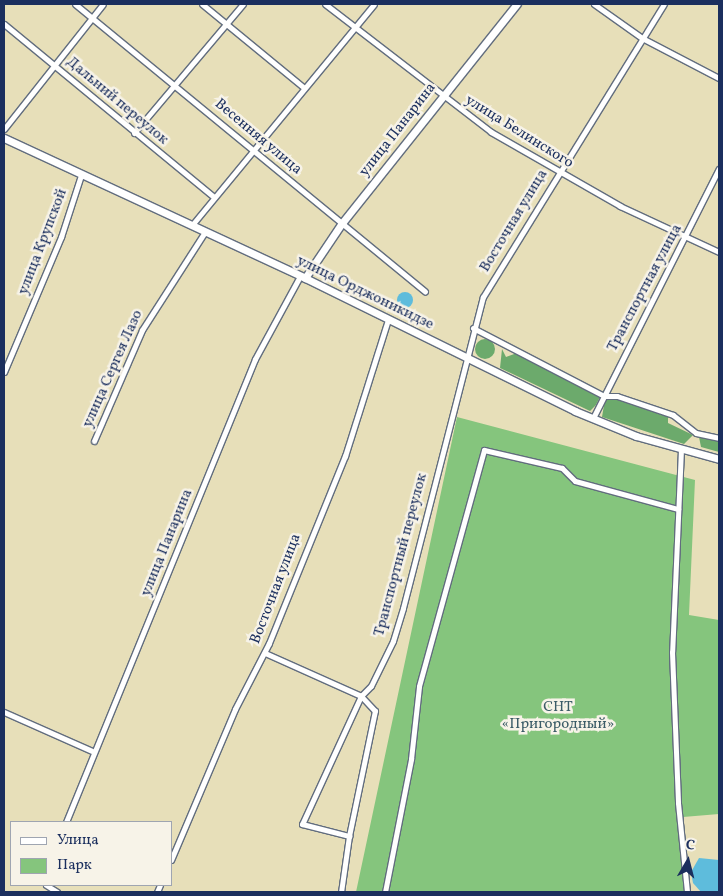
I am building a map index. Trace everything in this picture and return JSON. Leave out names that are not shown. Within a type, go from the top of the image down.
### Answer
[{"type":"main road","name":"улица Панарина","points":[[302,277],[342,223],[517,4]]},
{"type":"main road","name":"улица Орджоникидзе","points":[[4,138],[302,277],[593,418],[681,449],[719,459]]},
{"type":"street","name":"Весенняя улица","points":[[75,4],[175,84],[425,292]]},
{"type":"street","points":[[4,129],[103,4]]},
{"type":"street","points":[[202,4],[303,86]]},
{"type":"street","points":[[134,133],[243,4]]},
{"type":"street","name":"улица Белинского","points":[[325,4],[442,97],[559,172],[719,252]]},
{"type":"street","points":[[192,226],[303,86],[374,4]]},
{"type":"street","points":[[594,4],[642,38],[719,78]]},
{"type":"street","name":"Восточная улица","points":[[464,357],[483,297],[664,4]]},
{"type":"street","name":"Дальний переулок","points":[[4,24],[214,197]]},
{"type":"street","name":"Транспортная улица","points":[[593,418],[719,169]]},
{"type":"street","name":"улица Крупской","points":[[4,372],[61,237],[81,175]]},
{"type":"street","name":"улица Сергея Лазо","points":[[94,441],[142,330],[205,232]]},
{"type":"street","name":"улица Панарина","points":[[66,821],[92,751],[151,620],[255,359],[302,277]]},
{"type":"street","name":"Восточная улица","points":[[172,858],[235,709],[264,653],[345,456],[388,320]]},
{"type":"street","points":[[473,328],[604,396],[617,396],[673,415],[696,433],[719,438]]},
{"type":"street","name":"Транспортный переулок","points":[[350,836],[302,824],[361,696],[371,686],[393,641],[403,608],[464,357]]},
{"type":"street","points":[[681,449],[672,652],[678,803],[687,892]]},
{"type":"street","points":[[384,892],[411,759],[420,686],[484,450],[562,468],[575,482],[678,509]]},
{"type":"street","points":[[264,653],[361,696],[375,711],[341,892]]},
{"type":"street","points":[[4,712],[92,751]]},
{"type":"green space","points":[[481,339],[489,339],[495,345],[495,353],[489,359],[481,359],[475,353],[475,345]]},
{"type":"green space","points":[[502,349],[506,357],[517,353],[600,397],[596,405],[590,411],[500,368]]},
{"type":"green space","points":[[616,398],[668,416],[668,423],[693,435],[684,444],[602,417],[605,399]]},
{"type":"green space","name":"СНТ «Пригородный»","points":[[457,417],[695,480],[689,615],[719,620],[719,814],[683,817],[690,892],[356,892]]},
{"type":"green space","points":[[699,437],[719,441],[719,452],[701,447]]},
{"type":"water","points":[[405,292],[413,300],[405,308],[397,300]]},
{"type":"water","points":[[699,858],[719,860],[719,892],[701,892],[693,883],[691,872]]}]
